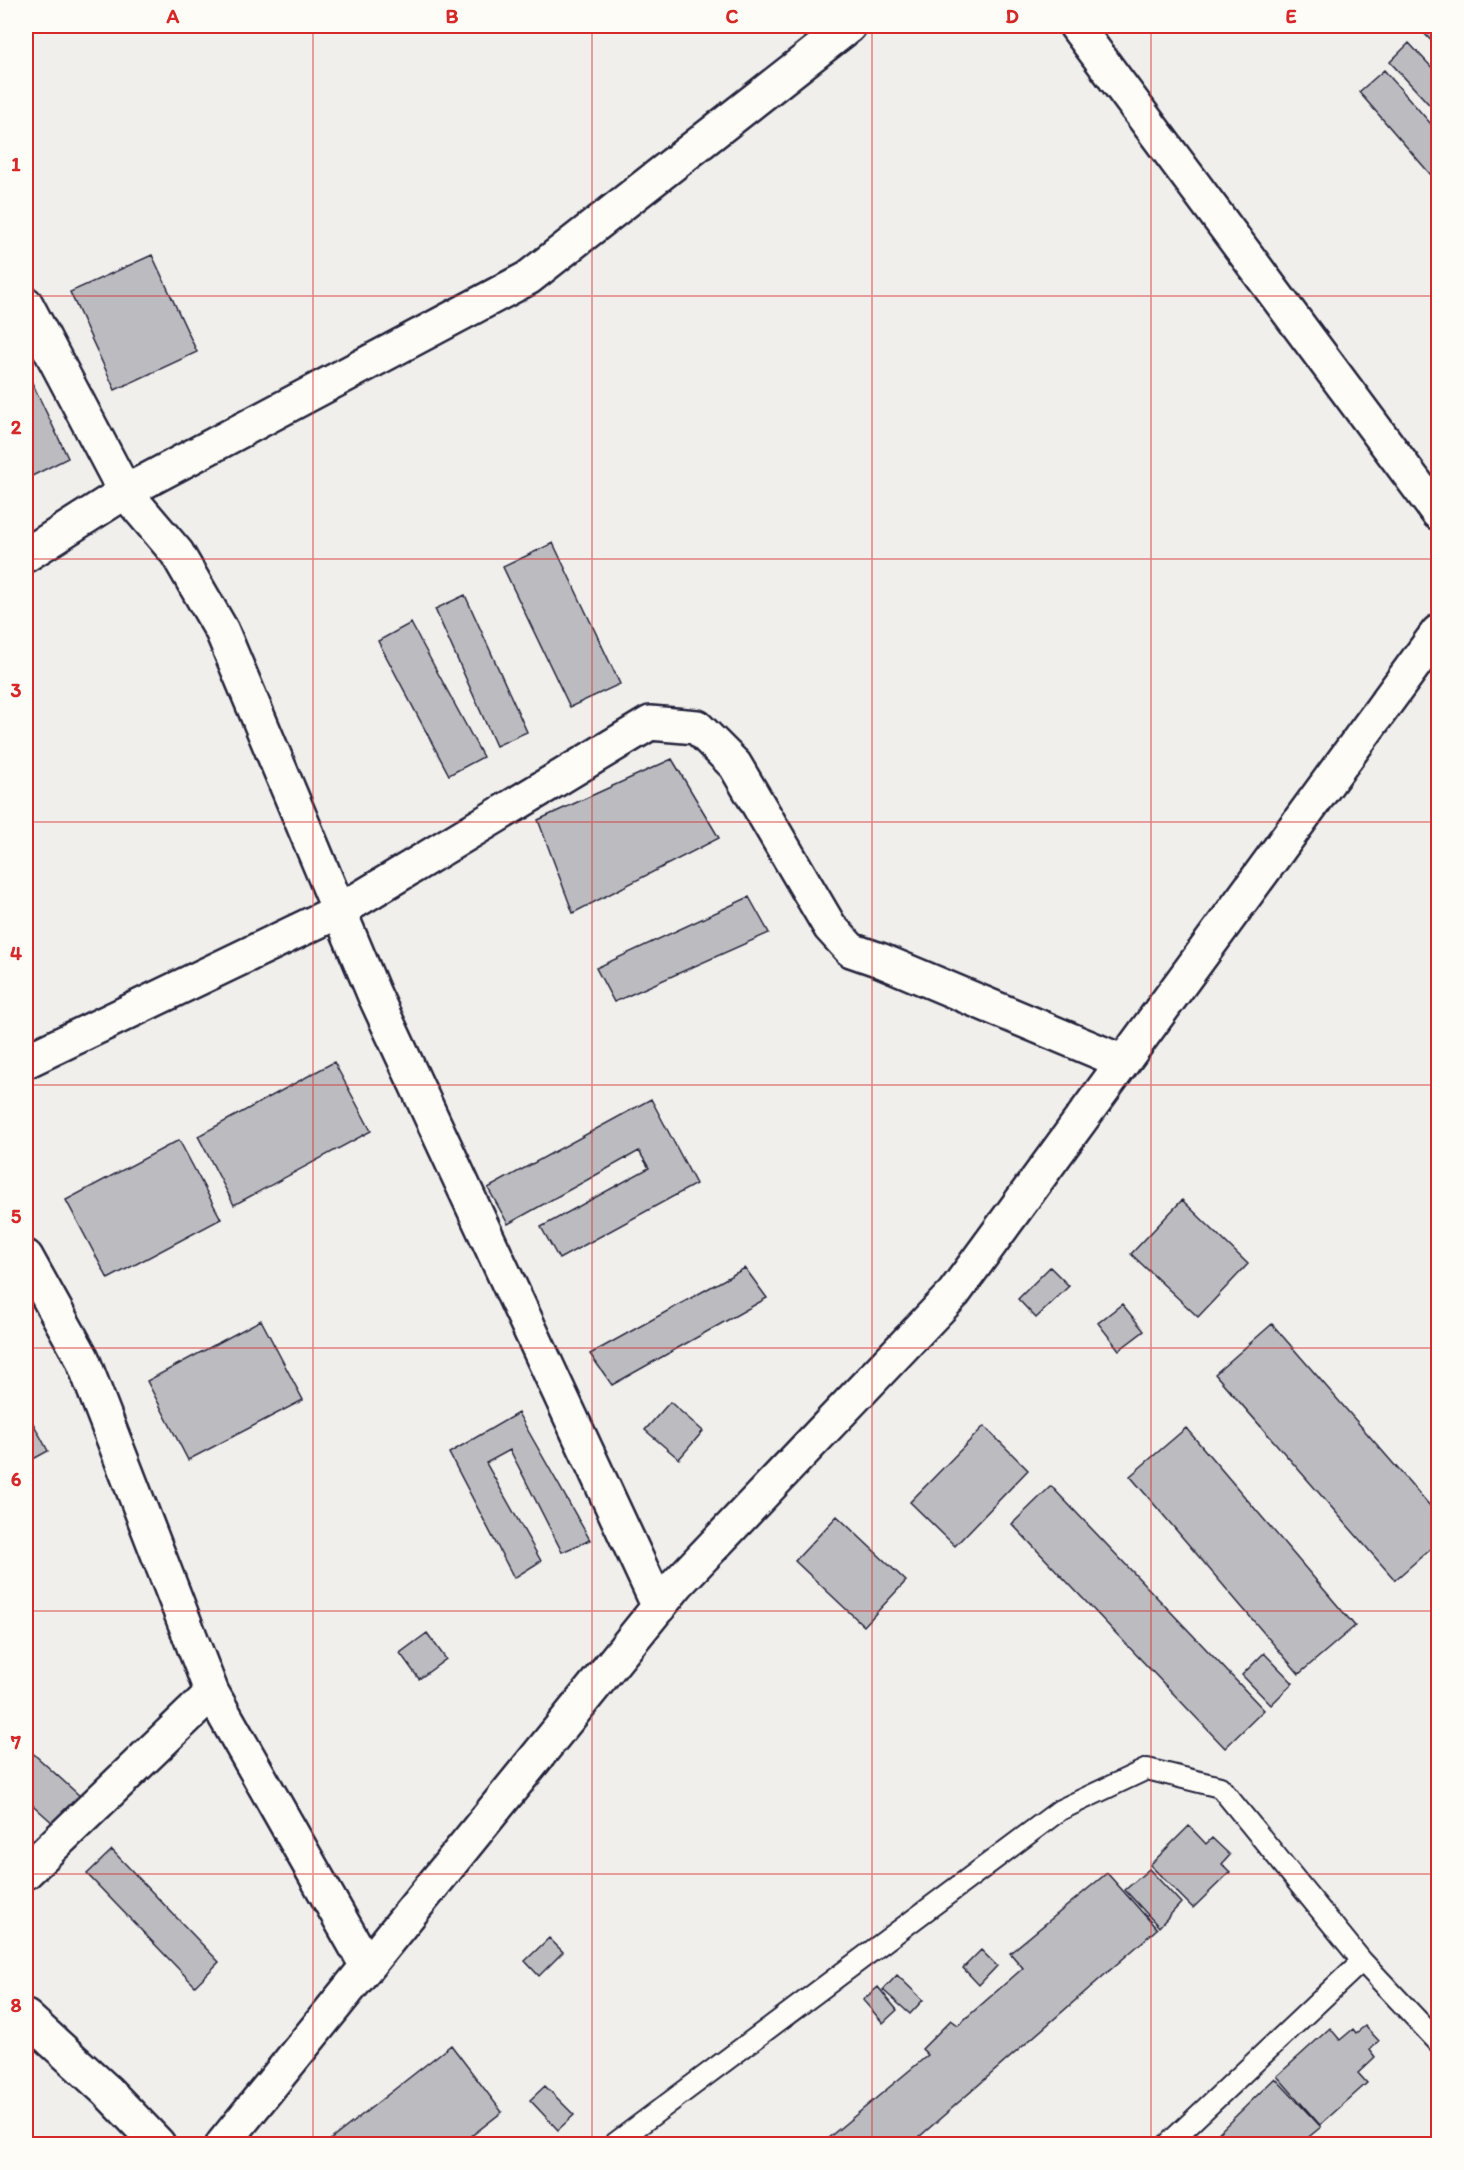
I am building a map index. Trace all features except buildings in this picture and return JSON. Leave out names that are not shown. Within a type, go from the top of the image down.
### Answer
[{"type":"street","points":[[26,555],[125,492],[528,278],[849,26]]},
{"type":"street","points":[[1076,26],[1438,513]]},
{"type":"street","points":[[26,304],[125,492],[177,553],[222,631],[374,994],[659,1607]]},
{"type":"street","points":[[224,2145],[677,1584],[954,1293],[1438,632]]},
{"type":"street","points":[[26,1061],[339,911],[650,723],[697,727],[735,765],[830,927],[851,950],[1123,1062]]},
{"type":"street","points":[[26,1257],[82,1359],[212,1693],[367,1966]]},
{"type":"street","points":[[26,1872],[212,1693]]},
{"type":"street","points":[[26,2017],[107,2091],[158,2145]]},
{"type":"lane","points":[[614,2145],[1060,1810],[1148,1769],[1220,1786],[1362,1961],[1438,2042]]},
{"type":"lane","points":[[1168,2145],[1362,1961]]}]
